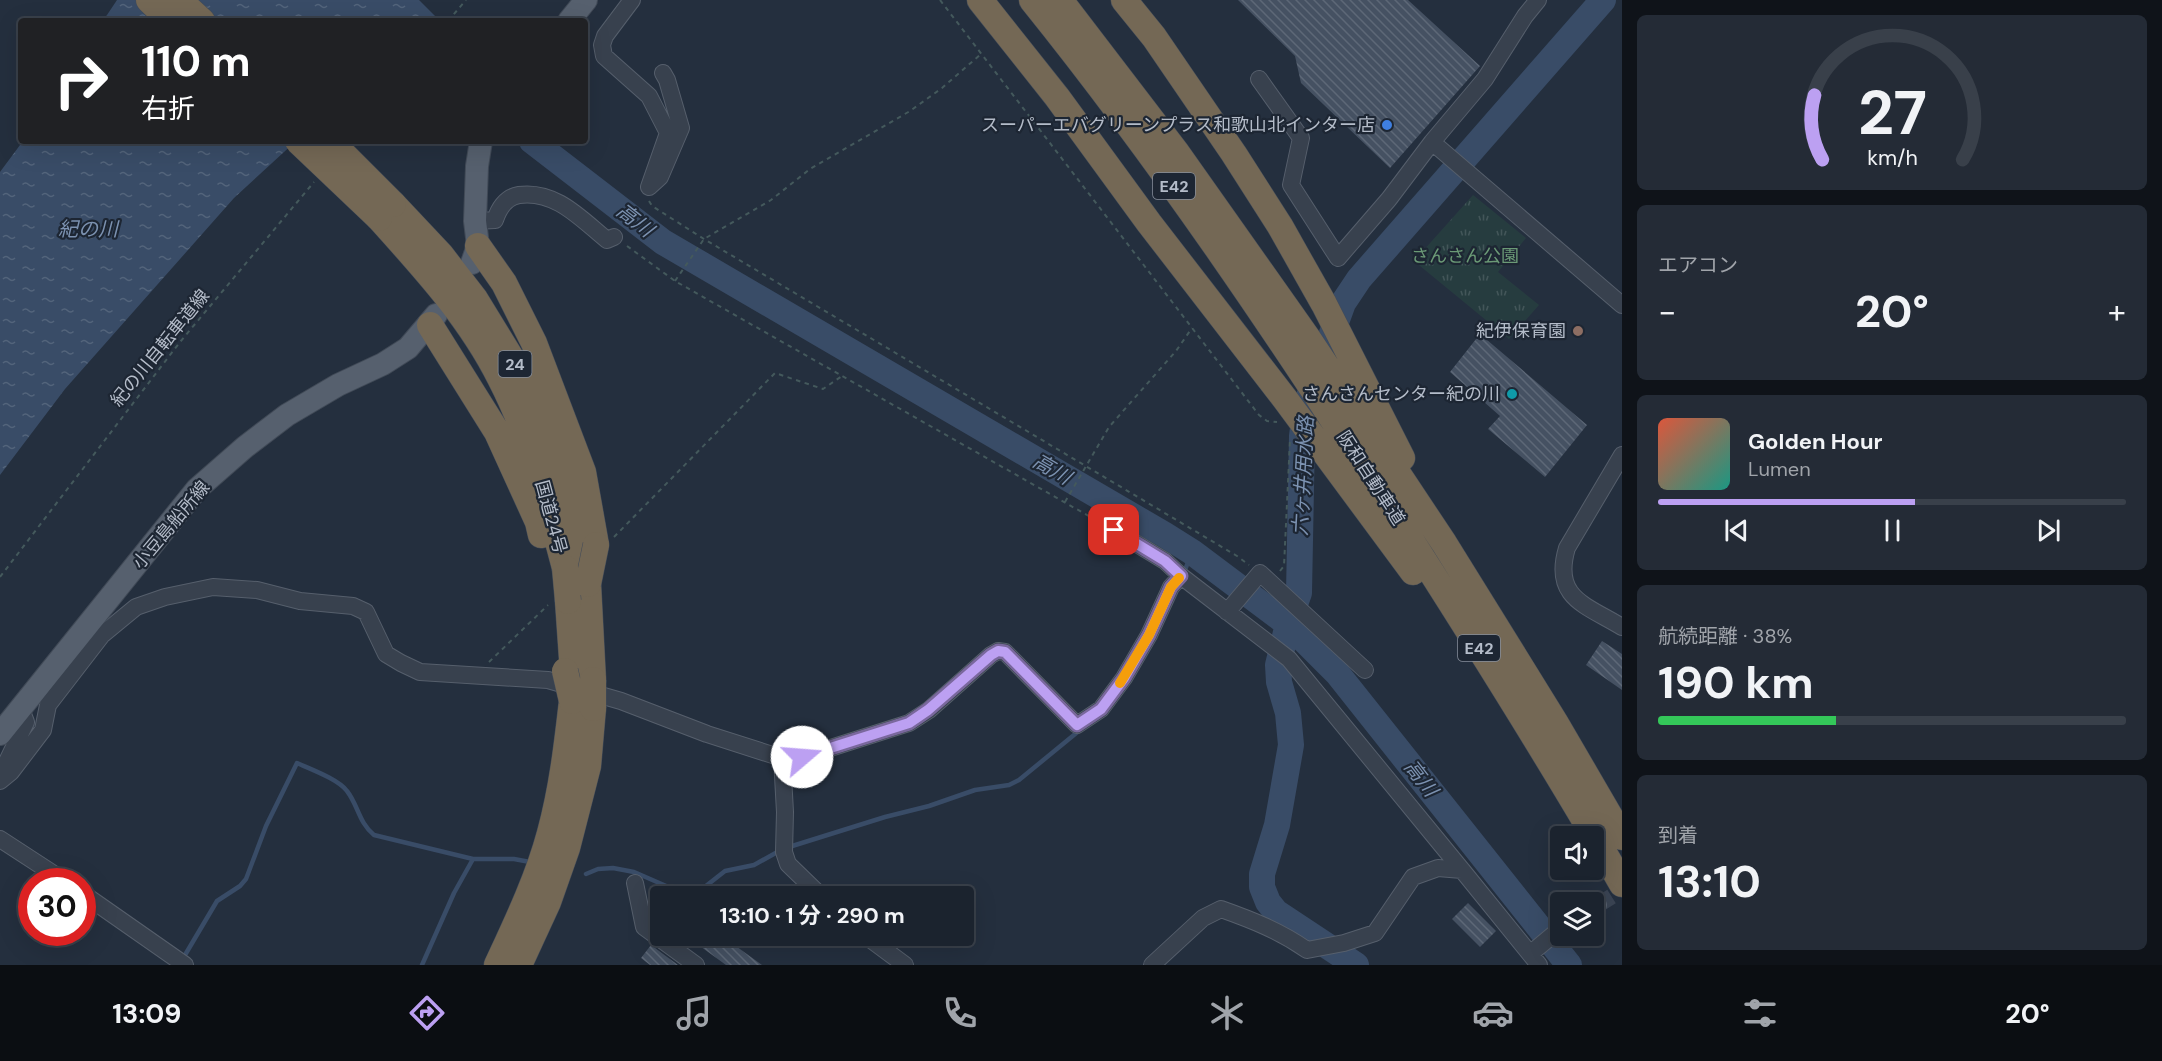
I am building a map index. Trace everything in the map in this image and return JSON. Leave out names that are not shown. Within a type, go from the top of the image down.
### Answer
[{"type":"highway","points":[[149,0],[168,18]]},
{"type":"highway","points":[[179,0],[199,18]]},
{"type":"highway","points":[[981,0],[1057,97],[1284,411],[1321,448],[1536,739]]},
{"type":"highway","points":[[1124,0],[1154,37],[1280,226],[1355,362],[1444,543]]},
{"type":"highway","name":"阪和自動車道","points":[[1049,4],[1177,153],[1307,337],[1340,390],[1444,543],[1555,722],[1622,837]]},
{"type":"highway","name":"阪和自動車道","points":[[1049,4],[1088,71],[1238,277],[1330,414],[1536,739],[1622,884]]},
{"type":"highway","name":"国道24号","points":[[302,144],[386,211]]},
{"type":"highway","name":"国道24号","points":[[332,144],[386,211],[438,282],[500,377],[536,463],[572,575],[588,584],[577,675]]},
{"type":"highway","name":"24","points":[[475,243],[504,283],[534,343],[583,472],[572,575],[577,675],[588,766],[567,848],[548,902],[519,965]]},
{"type":"highway","name":"24","points":[[433,320],[497,432],[538,522],[572,575]]},
{"type":"highway","name":"24","points":[[497,965],[522,911],[550,833],[564,768],[582,704]]},
{"type":"main road","points":[[571,18],[586,0]]},
{"type":"main road","points":[[475,243],[477,166],[481,144]]},
{"type":"main road","name":"小豆島船所線","points":[[0,734],[197,489],[245,447],[287,415],[338,385],[383,364],[408,348],[433,320]]},
{"type":"street","points":[[632,0],[605,36],[602,45],[604,56],[649,96],[668,133],[649,187]]},
{"type":"street","points":[[1259,79],[1301,138],[1291,185],[1338,258],[1389,199],[1432,142],[1485,79],[1538,0]]},
{"type":"street","points":[[649,187],[660,177],[681,128],[663,73]]},
{"type":"street","points":[[1432,142],[1622,304]]},
{"type":"street","points":[[475,243],[495,220],[499,207],[515,195],[532,193],[544,195],[562,204],[607,240],[614,237]]},
{"type":"street","points":[[1622,455],[1567,548],[1562,564],[1564,584],[1572,597],[1622,627]]},
{"type":"street","points":[[1114,530],[1165,561],[1181,576],[1231,608],[1290,659],[1535,956],[1550,940]]},
{"type":"street","points":[[0,781],[11,772],[43,730],[48,705],[102,635],[136,607],[165,597],[213,587],[257,590],[300,601],[353,606],[366,612],[386,654],[420,672],[548,680],[621,701],[706,734],[782,758],[802,757],[909,723],[928,710],[998,651],[1005,652],[1077,725],[1101,709],[1124,678],[1149,635],[1171,587],[1181,576]]},
{"type":"street","points":[[1231,608],[1262,577],[1365,670]]},
{"type":"street","points":[[0,776],[26,722],[21,709]]},
{"type":"street","points":[[782,758],[785,812],[783,849],[788,864],[811,886]]},
{"type":"street","points":[[0,839],[45,868]]},
{"type":"street","points":[[1152,965],[1203,918],[1221,909],[1259,922],[1307,950],[1344,943],[1375,933],[1413,877],[1437,868],[1462,870]]},
{"type":"street","points":[[634,883],[644,927],[696,965]]},
{"type":"street","points":[[96,903],[185,965]]},
{"type":"street","points":[[879,946],[905,965]]},
{"type":"path","points":[[451,18],[466,0]]},
{"type":"path","points":[[940,0],[1259,415],[1266,421],[1284,411]]},
{"type":"path","points":[[676,280],[704,239],[771,200],[810,169],[910,111],[942,88],[981,54]]},
{"type":"path","name":"紀の川自転車道線","points":[[0,577],[180,342],[318,178]]},
{"type":"path","points":[[649,187],[647,198],[652,206],[1085,467],[1238,556],[1262,577],[1284,566],[1290,436]]},
{"type":"path","points":[[614,237],[676,280],[1114,530]]},
{"type":"path","points":[[1066,501],[1109,427],[1176,351],[1192,328]]},
{"type":"path","points":[[476,674],[775,373],[823,389],[842,376]]},
{"type":"green space","name":"さんさん公園","points":[[1473,195],[1526,238],[1498,272],[1539,305],[1509,339],[1414,261]]},
{"type":"water","points":[[117,0],[419,0],[437,18],[105,18]]},
{"type":"water","name":"紀の川","points":[[21,144],[293,144],[234,198],[65,389],[0,475],[0,172]]},
{"type":"building","name":"スーパーエバグリーンプラス和歌山北インター店","points":[[1238,0],[1408,0],[1480,66],[1390,168],[1301,83],[1295,56]]},
{"type":"building","name":"さんさんセンター紀の川","points":[[1480,334],[1587,425],[1545,477],[1488,429],[1500,416],[1450,372]]},
{"type":"building","points":[[1602,641],[1622,654],[1622,690],[1586,665]]},
{"type":"building","points":[[1468,903],[1496,931],[1480,947],[1452,919]]},
{"type":"building","points":[[652,946],[678,965],[650,965],[641,958]]},
{"type":"building","points":[[700,946],[736,946],[762,965],[726,965]]},
{"type":"waterway","name":"六ヶ井用水路","points":[[1356,965],[1276,912],[1268,902],[1262,887],[1262,874],[1277,825],[1291,745],[1288,713],[1279,682],[1278,665],[1288,624],[1299,593],[1302,436],[1306,405],[1343,303],[1359,279],[1603,0]]},
{"type":"waterway","name":"高川","points":[[536,144],[663,242],[1165,535],[1192,552],[1288,624],[1337,673],[1569,965]]},
{"type":"waterway","points":[[1185,570],[1192,552]]},
{"type":"waterway","points":[[789,847],[885,817],[929,806],[975,790],[1009,785],[1019,780],[1080,730]]},
{"type":"waterway","points":[[185,955],[217,901],[240,886],[246,879],[266,826],[297,763],[324,775],[343,787],[351,796],[365,825],[374,835],[473,859],[514,859],[530,862]]},
{"type":"waterway","points":[[586,874],[598,869],[613,868],[634,872],[690,894],[697,893],[725,871],[754,865],[781,850]]},
{"type":"waterway","points":[[422,965],[454,893],[473,859]]},
{"type":"tunnel","points":[[1604,901],[1622,890]]},
{"type":"slow traffic","points":[[1120,683],[1149,635],[1171,587],[1179,578]]},
{"type":"place","name":"スーパーエバグリーンプラス和歌山北インター店","points":[[1387,125]]},
{"type":"place","name":"紀伊保育園","points":[[1578,331]]},
{"type":"place","name":"さんさんセンター紀の川","points":[[1512,394]]},
{"type":"route","points":[[802,757],[909,723],[928,710],[998,651],[1005,652],[1077,725],[1101,709],[1124,678],[1149,635],[1171,587],[1181,576],[1165,561],[1114,530]]}]
